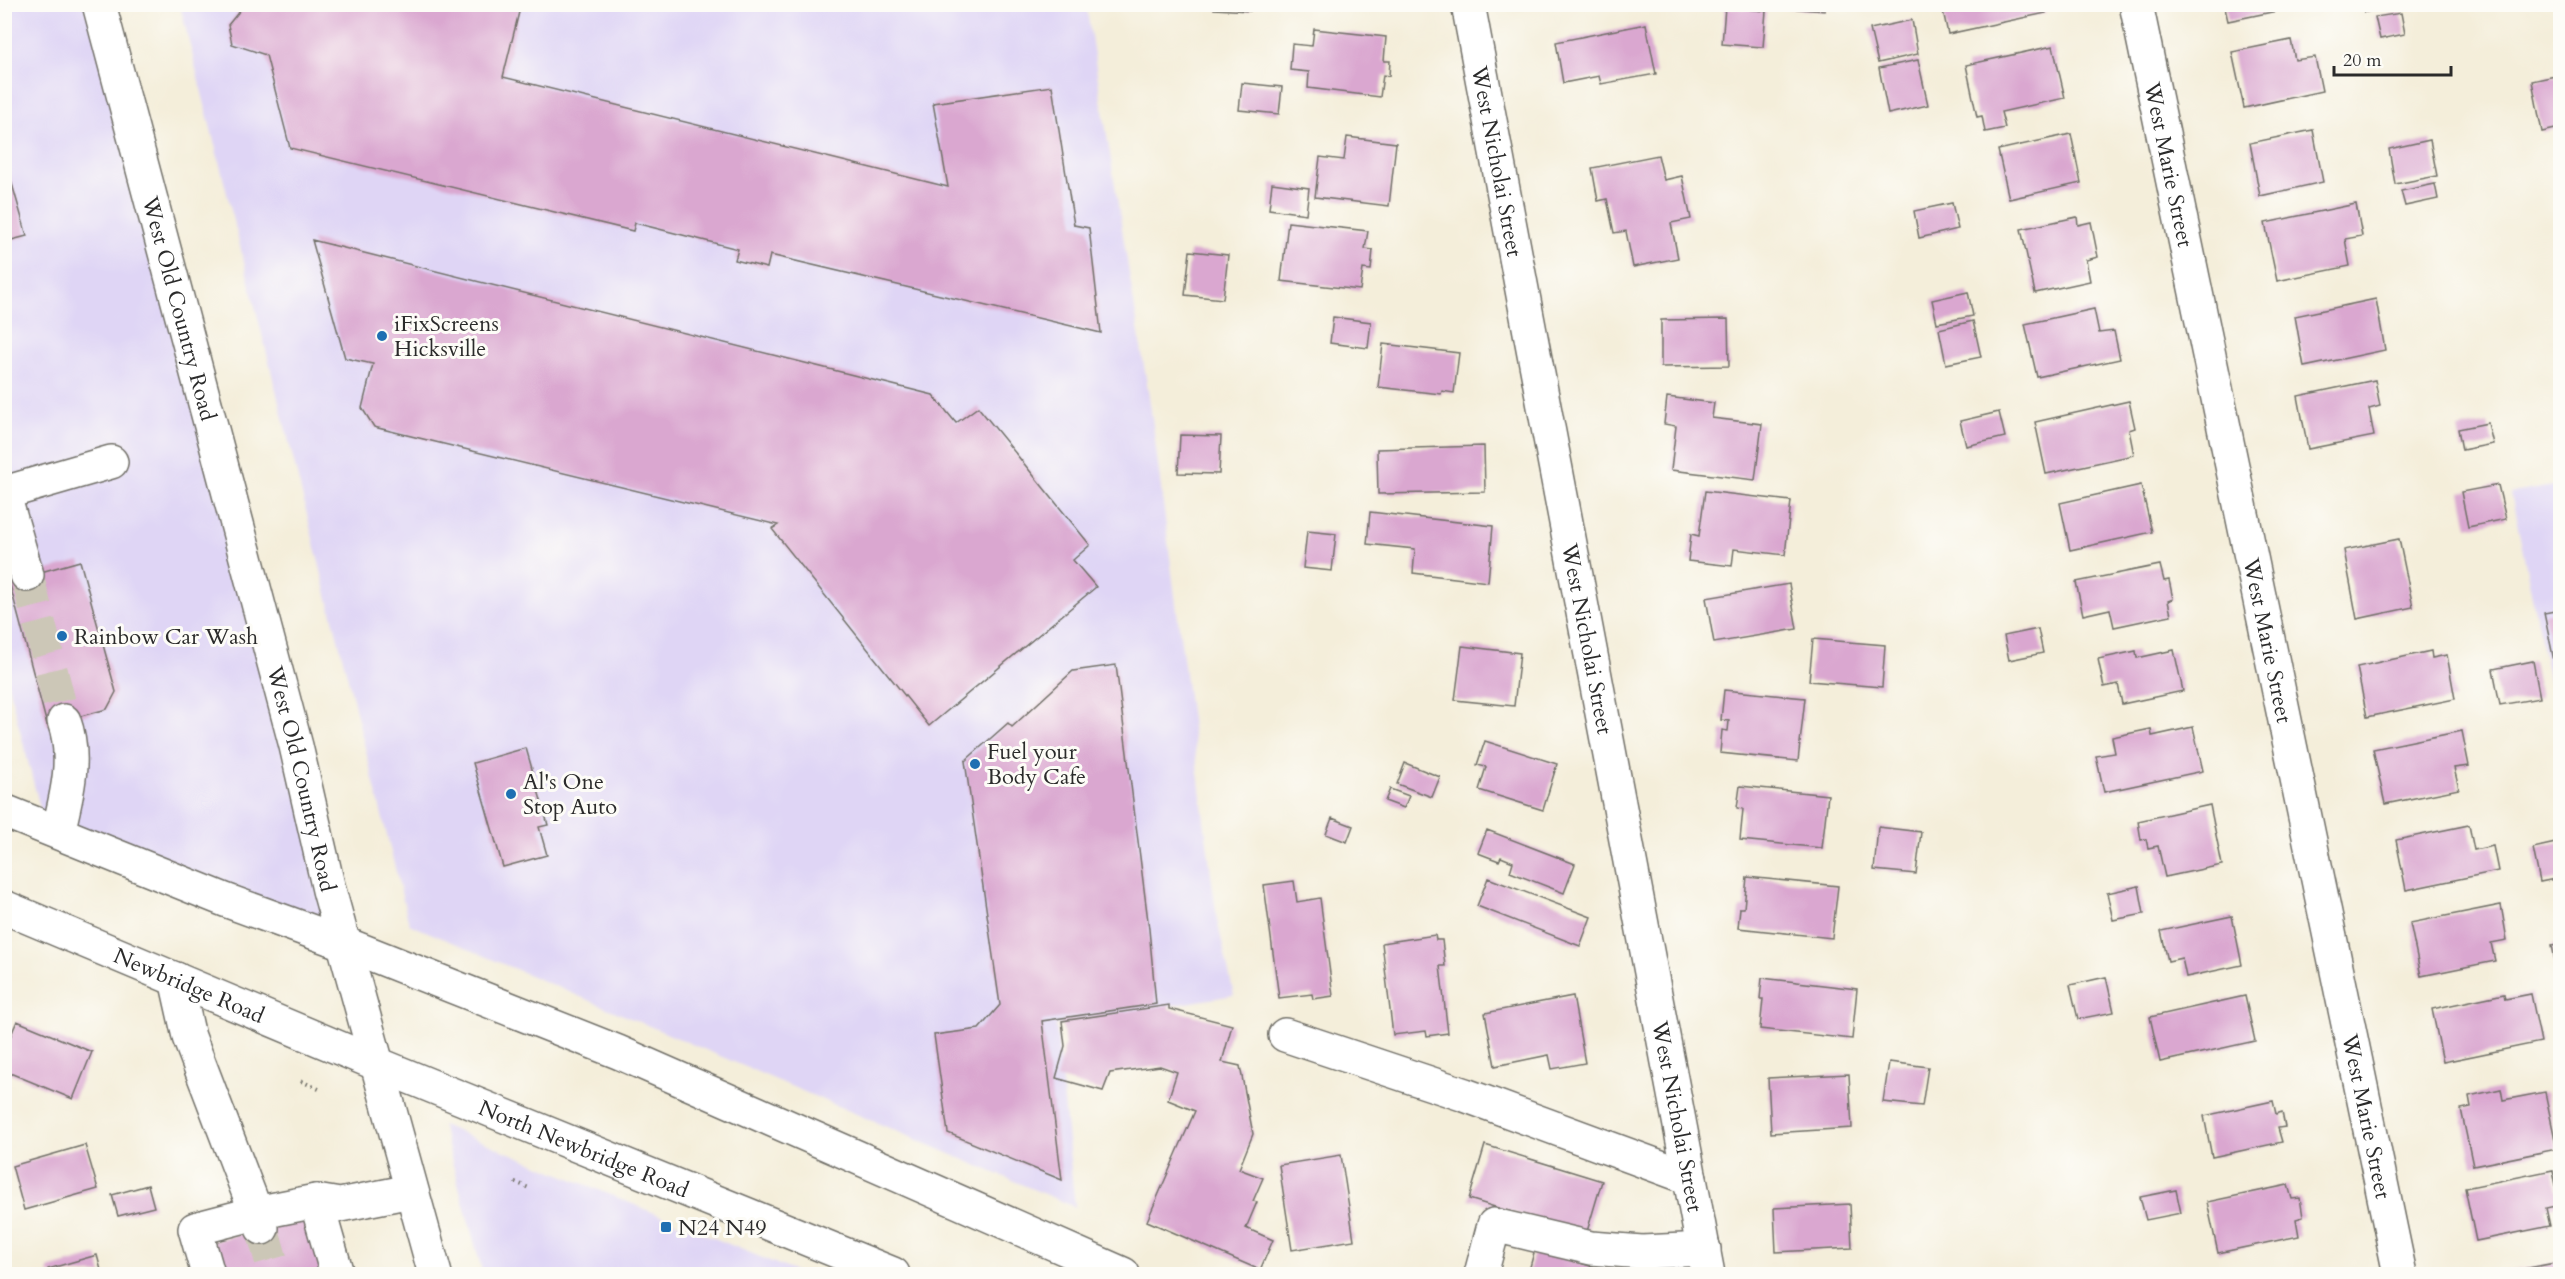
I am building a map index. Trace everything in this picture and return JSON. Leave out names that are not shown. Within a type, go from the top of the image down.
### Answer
[{"type":"main road","name":"West Old Country Road","points":[[99,4],[296,746],[343,943],[435,1275]]},
{"type":"main road","name":"West Nicholai Street","points":[[1468,4],[1706,1262]]},
{"type":"main road","name":"West Marie Street","points":[[2136,4],[2400,1275]]},
{"type":"main road","points":[[27,575],[4,494],[111,462]]},
{"type":"main road","points":[[58,832],[69,788],[71,740],[64,721]]},
{"type":"main road","points":[[4,811],[225,900],[343,943],[701,1087],[1123,1275]]},
{"type":"main road","name":"Newbridge Road","points":[[4,907],[375,1063]]},
{"type":"main road","points":[[176,979],[189,1037],[259,1220]]},
{"type":"main road","points":[[1286,1035],[1465,1095],[1690,1178]]},
{"type":"main road","name":"North Newbridge Road","points":[[375,1063],[893,1275]]},
{"type":"main road","points":[[208,1275],[195,1229],[259,1220],[316,1202],[340,1205],[411,1191]]},
{"type":"main road","points":[[316,1202],[337,1275]]},
{"type":"main road","points":[[1484,1274],[1494,1225],[1591,1248],[1639,1263],[1706,1262]]},
{"type":"path","points":[[301,1081],[321,1090]]},
{"type":"path","points":[[515,1182],[529,1188]]},
{"type":"shaded area","points":[[4,5],[100,5],[343,943],[45,827],[5,673]]},
{"type":"shaded area","points":[[180,5],[1086,5],[1150,403],[1217,920],[1234,995],[1056,1025],[1075,1207],[409,924]]},
{"type":"shaded area","points":[[2560,485],[2560,735],[2511,493]]},
{"type":"shaded area","points":[[442,1125],[801,1274],[483,1274]]},
{"type":"building","points":[[245,4],[521,4],[503,77],[948,187],[933,103],[1052,86],[1074,225],[1089,228],[1101,333],[770,255],[767,268],[735,260],[738,249],[635,223],[633,231],[290,148],[266,55],[232,44],[228,25]]},
{"type":"building","points":[[1214,4],[1250,4],[1250,11],[1214,9]]},
{"type":"building","points":[[1777,4],[1825,4],[1825,11],[1776,7]]},
{"type":"building","points":[[1949,4],[2044,4],[2046,13],[1948,34],[1942,6]]},
{"type":"building","points":[[2224,4],[2296,4],[2296,7],[2228,21]]},
{"type":"building","points":[[2364,4],[2397,4],[2397,6],[2365,12]]},
{"type":"building","points":[[1725,7],[1766,11],[1763,47],[1722,44]]},
{"type":"building","points":[[2401,13],[2405,34],[2380,39],[2375,17]]},
{"type":"building","points":[[1912,20],[1918,54],[1878,63],[1870,29]]},
{"type":"building","points":[[1646,24],[1656,74],[1601,84],[1599,76],[1563,83],[1556,42]]},
{"type":"building","points":[[1314,29],[1386,37],[1384,61],[1390,61],[1389,76],[1383,75],[1380,97],[1308,88],[1309,72],[1290,70],[1292,44],[1312,46]]},
{"type":"building","points":[[2291,40],[2295,60],[2315,57],[2322,91],[2244,108],[2232,52]]},
{"type":"building","points":[[2053,46],[2065,98],[2001,112],[2005,128],[1985,132],[1982,116],[1977,117],[1966,65]]},
{"type":"building","points":[[1918,60],[1928,105],[1888,114],[1879,68]]},
{"type":"building","points":[[2560,75],[2560,128],[2542,132],[2532,81]]},
{"type":"building","points":[[1242,83],[1282,87],[1279,114],[1239,110]]},
{"type":"building","points":[[2313,130],[2323,182],[2260,196],[2250,143]]},
{"type":"building","points":[[2071,134],[2081,183],[2009,199],[1998,150]]},
{"type":"building","points":[[1347,137],[1396,143],[1389,206],[1315,197],[1320,157],[1344,160]]},
{"type":"building","points":[[2430,140],[2437,176],[2395,184],[2389,149]]},
{"type":"building","points":[[1658,155],[1664,180],[1682,176],[1691,219],[1671,223],[1678,258],[1633,267],[1626,231],[1614,233],[1607,199],[1598,201],[1592,168]]},
{"type":"building","points":[[4,156],[27,236],[4,242]]},
{"type":"building","points":[[1272,183],[1309,188],[1306,214],[1269,209]]},
{"type":"building","points":[[2435,184],[2438,199],[2405,206],[2401,191]]},
{"type":"building","points":[[1952,203],[1958,229],[1919,238],[1914,211]]},
{"type":"building","points":[[2356,204],[2362,236],[2345,239],[2350,266],[2277,281],[2265,223]]},
{"type":"building","points":[[2077,217],[2078,225],[2091,222],[2098,257],[2086,260],[2090,281],[2035,293],[2021,229]]},
{"type":"building","points":[[1288,222],[1368,231],[1365,249],[1373,250],[1371,270],[1363,269],[1360,290],[1281,281]]},
{"type":"building","points":[[312,240],[933,395],[956,423],[978,407],[1090,545],[1073,560],[1096,587],[929,726],[772,529],[778,525],[374,427],[362,408],[373,364],[345,358]]},
{"type":"building","points":[[1190,251],[1228,255],[1223,299],[1185,295]]},
{"type":"building","points":[[1968,292],[1973,316],[1937,323],[1932,300]]},
{"type":"building","points":[[2376,299],[2385,350],[2304,367],[2295,316]]},
{"type":"building","points":[[2094,309],[2099,333],[2114,331],[2120,359],[2037,377],[2025,324]]},
{"type":"building","points":[[1333,317],[1371,322],[1368,348],[1330,343]]},
{"type":"building","points":[[1728,319],[1729,366],[1661,367],[1661,320]]},
{"type":"building","points":[[1973,321],[1981,357],[1946,364],[1939,329]]},
{"type":"building","points":[[1383,344],[1459,353],[1454,393],[1442,391],[1441,394],[1378,387]]},
{"type":"building","points":[[2375,380],[2380,406],[2369,409],[2374,436],[2308,449],[2298,396]]},
{"type":"building","points":[[1667,397],[1714,403],[1712,418],[1762,424],[1755,480],[1671,470],[1676,426],[1664,424]]},
{"type":"building","points":[[2129,401],[2135,428],[2129,430],[2134,455],[2046,474],[2035,422]]},
{"type":"building","points":[[1999,412],[2005,437],[1966,446],[1960,421]]},
{"type":"building","points":[[2488,423],[2493,444],[2462,450],[2458,429]]},
{"type":"building","points":[[1180,435],[1221,436],[1219,474],[1178,473]]},
{"type":"building","points":[[1484,446],[1485,492],[1378,494],[1377,449]]},
{"type":"building","points":[[2141,485],[2152,532],[2070,550],[2060,503]]},
{"type":"building","points":[[2498,485],[2506,519],[2468,527],[2461,492]]},
{"type":"building","points":[[1705,491],[1791,501],[1785,555],[1734,549],[1732,566],[1688,561],[1691,534],[1699,536]]},
{"type":"building","points":[[1370,512],[1493,526],[1488,582],[1413,573],[1415,549],[1367,544]]},
{"type":"building","points":[[1307,531],[1336,534],[1332,571],[1303,568]]},
{"type":"building","points":[[2399,539],[2413,607],[2357,619],[2344,550]]},
{"type":"building","name":"Rainbow Car Wash","points":[[80,561],[116,692],[107,709],[47,725],[9,581]]},
{"type":"building","points":[[2160,565],[2164,581],[2169,580],[2173,599],[2168,601],[2171,615],[2114,627],[2110,609],[2083,615],[2076,582]]},
{"type":"building","points":[[1789,584],[1797,629],[1714,643],[1706,598]]},
{"type":"building","points":[[2560,610],[2560,685],[2559,685],[2544,613]]},
{"type":"building","points":[[2038,629],[2043,653],[2009,660],[2004,636]]},
{"type":"building","points":[[1813,639],[1885,645],[1882,687],[1809,681]]},
{"type":"building","points":[[1462,646],[1520,653],[1514,706],[1455,700]]},
{"type":"building","points":[[2174,650],[2183,691],[2122,704],[2118,684],[2104,687],[2098,659],[2136,651],[2137,658]]},
{"type":"building","points":[[2431,651],[2432,658],[2447,655],[2455,699],[2367,717],[2357,667]]},
{"type":"building","points":[[2533,661],[2540,698],[2500,705],[2493,669]]},
{"type":"building","points":[[1116,665],[1149,929],[1156,1004],[1042,1021],[1062,1180],[948,1133],[934,1035],[979,1029],[1000,1005],[965,761],[1008,723],[1012,727],[1073,671]]},
{"type":"building","points":[[1724,690],[1805,698],[1798,761],[1720,753],[1722,730],[1728,731],[1729,721],[1721,720]]},
{"type":"building","points":[[2193,727],[2203,771],[2104,792],[2096,756],[2115,753],[2112,737],[2151,729],[2152,736]]},
{"type":"building","points":[[2462,731],[2469,766],[2454,768],[2459,789],[2385,804],[2373,749]]},
{"type":"building","points":[[1485,741],[1557,764],[1543,810],[1479,790],[1486,767],[1477,765]]},
{"type":"building","name":"Al's One Stop Auto","points":[[526,748],[548,825],[539,827],[547,855],[503,867],[473,763]]},
{"type":"building","points":[[1405,763],[1440,777],[1432,797],[1397,784]]},
{"type":"building","points":[[1740,786],[1828,795],[1822,848],[1740,840],[1743,809],[1737,808]]},
{"type":"building","points":[[1390,789],[1409,796],[1404,808],[1385,801]]},
{"type":"building","points":[[2210,805],[2222,865],[2165,877],[2158,846],[2148,848],[2146,839],[2141,840],[2138,821]]},
{"type":"building","points":[[1332,818],[1353,826],[1347,842],[1326,834]]},
{"type":"building","points":[[2469,825],[2474,850],[2493,846],[2498,871],[2406,890],[2396,840]]},
{"type":"building","points":[[1878,827],[1921,832],[1916,874],[1874,870]]},
{"type":"building","points":[[1487,830],[1575,864],[1564,893],[1510,872],[1513,862],[1501,857],[1499,861],[1478,853]]},
{"type":"building","points":[[2560,842],[2560,878],[2540,882],[2533,848]]},
{"type":"building","points":[[1747,877],[1838,886],[1832,938],[1738,928],[1740,908],[1744,908]]},
{"type":"building","points":[[1488,878],[1591,917],[1580,946],[1477,906]]},
{"type":"building","points":[[1294,881],[1297,902],[1320,898],[1333,996],[1313,999],[1312,994],[1279,998],[1264,885]]},
{"type":"building","points":[[2139,886],[2144,914],[2113,920],[2107,893]]},
{"type":"building","points":[[2501,905],[2507,940],[2491,943],[2495,961],[2421,976],[2410,923]]},
{"type":"building","points":[[2232,916],[2242,965],[2186,977],[2182,958],[2168,961],[2161,931]]},
{"type":"building","points":[[1435,935],[1436,940],[1442,940],[1445,966],[1440,966],[1448,1033],[1427,1036],[1426,1031],[1393,1035],[1382,943]]},
{"type":"building","points":[[2560,944],[2560,965],[2556,966],[2552,945]]},
{"type":"building","points":[[2106,977],[2114,1012],[2078,1019],[2070,985]]},
{"type":"building","points":[[1762,978],[1857,989],[1852,1039],[1760,1029],[1763,999],[1760,999]]},
{"type":"building","points":[[2504,994],[2505,999],[2531,994],[2541,1042],[2443,1062],[2432,1009]]},
{"type":"building","points":[[1573,996],[1585,1063],[1552,1069],[1549,1055],[1495,1066],[1485,1013]]},
{"type":"building","points":[[2245,996],[2255,1041],[2160,1062],[2150,1017]]},
{"type":"building","points":[[1169,1005],[1169,1009],[1232,1025],[1222,1062],[1240,1066],[1253,1134],[1239,1169],[1263,1178],[1253,1201],[1257,1202],[1246,1228],[1273,1240],[1260,1270],[1147,1221],[1195,1111],[1168,1100],[1177,1072],[1160,1066],[1110,1073],[1103,1091],[1056,1078],[1065,1046],[1062,1021]]},
{"type":"building","points":[[17,1021],[92,1052],[73,1099],[5,1071],[5,1049]]},
{"type":"building","points":[[1889,1062],[1928,1067],[1922,1106],[1883,1102]]},
{"type":"building","points":[[1849,1074],[1852,1128],[1771,1133],[1768,1078]]},
{"type":"building","points":[[2501,1089],[2503,1100],[2545,1092],[2557,1149],[2473,1166],[2461,1109],[2471,1107],[2469,1096]]},
{"type":"building","points":[[2273,1101],[2276,1114],[2282,1112],[2285,1127],[2278,1128],[2282,1142],[2212,1157],[2204,1116]]},
{"type":"building","points":[[85,1145],[98,1189],[24,1210],[12,1166]]},
{"type":"building","points":[[1485,1145],[1602,1181],[1586,1235],[1469,1199]]},
{"type":"building","points":[[1341,1155],[1354,1240],[1292,1250],[1279,1165]]},
{"type":"building","points":[[2553,1170],[2560,1205],[2546,1208],[2550,1226],[2476,1241],[2465,1188]]},
{"type":"building","points":[[148,1185],[154,1207],[118,1216],[112,1195]]},
{"type":"building","points":[[2288,1185],[2292,1199],[2300,1198],[2303,1217],[2296,1219],[2299,1236],[2218,1253],[2207,1202]]},
{"type":"building","points":[[2176,1190],[2181,1213],[2146,1220],[2140,1197]]},
{"type":"building","points":[[1850,1204],[1852,1248],[1776,1252],[1774,1208]]},
{"type":"building","points":[[310,1215],[326,1274],[219,1274],[210,1242]]},
{"type":"building","points":[[1535,1249],[1593,1267],[1590,1274],[1528,1274]]},
{"type":"building","points":[[97,1255],[102,1274],[49,1274],[48,1269]]},
{"type":"building","points":[[2560,1262],[2560,1274],[2502,1274],[2502,1273]]},
{"type":"tunnel","points":[[27,575],[64,721]]},
{"type":"tunnel","points":[[262,1228],[275,1274]]},
{"type":"place","name":"iFixScreens Hicksville","points":[[382,336]]},
{"type":"place","name":"Rainbow Car Wash","points":[[62,636]]},
{"type":"place","name":"Fuel your Body Cafe","points":[[975,764]]},
{"type":"place","name":"Al's One Stop Auto","points":[[511,794]]},
{"type":"place","name":"N24 N49","points":[[666,1227]]}]
